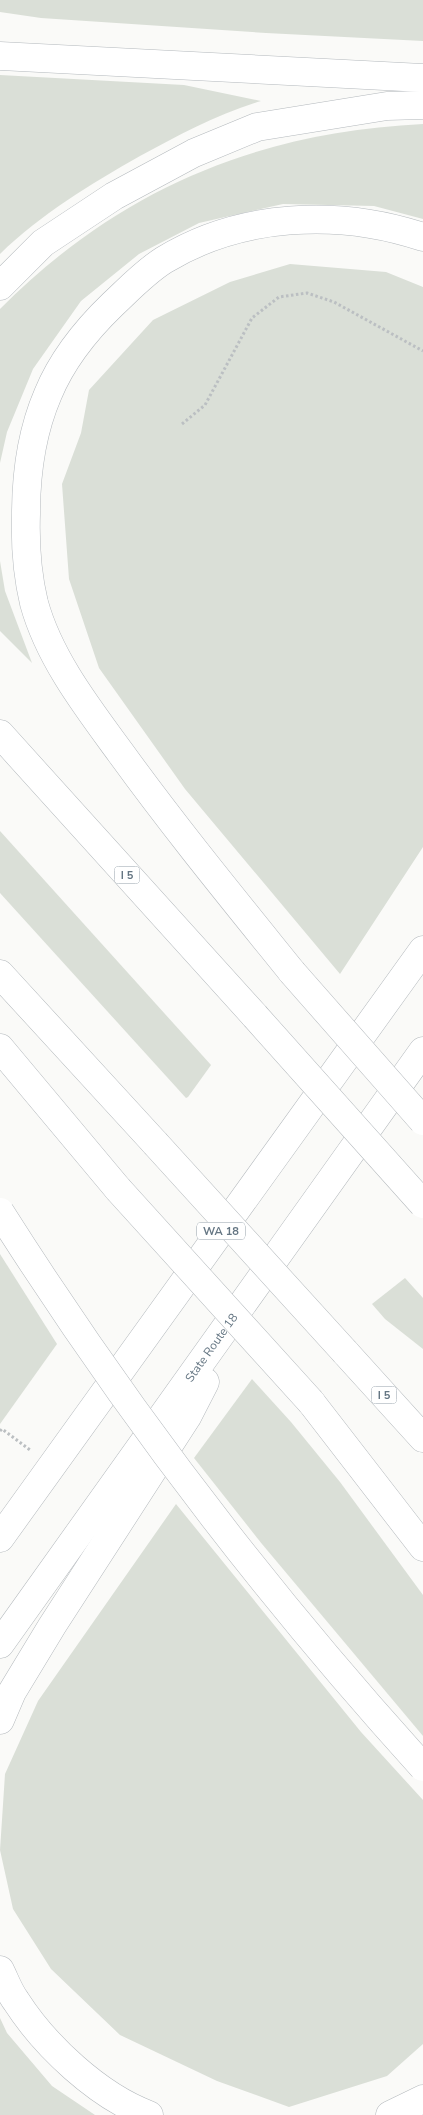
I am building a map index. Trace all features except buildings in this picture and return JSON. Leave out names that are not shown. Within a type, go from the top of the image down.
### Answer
[{"type":"highway","points":[[0,56],[423,78]]},
{"type":"highway","points":[[0,286],[43,243],[114,196],[194,153],[257,127],[387,106],[423,105]]},
{"type":"highway","points":[[423,237],[395,228],[351,221],[294,220],[240,228],[198,242],[162,261],[130,287],[96,320],[71,353],[48,393],[35,433],[26,479],[25,548],[34,602],[45,632],[70,680],[159,807],[292,972],[423,1121]]},
{"type":"highway","name":"I 5","points":[[0,734],[423,1204]]},
{"type":"highway","points":[[391,996],[423,938]]},
{"type":"highway","name":"WA 18","points":[[0,1538],[423,950]]},
{"type":"highway","name":"I 5","points":[[0,974],[423,1438]]},
{"type":"highway","points":[[0,1048],[118,1189],[311,1402],[423,1547]]},
{"type":"highway","name":"State Route 18","points":[[0,1644],[423,1051]]},
{"type":"highway","points":[[0,1212],[75,1326],[247,1562],[347,1683],[423,1767]]},
{"type":"highway","points":[[0,1720],[12,1692],[52,1626],[187,1417],[250,1296]]},
{"type":"highway","points":[[0,1970],[15,2001],[54,2048],[87,2079],[149,2115]]},
{"type":"highway","points":[[390,2115],[423,2099]]},
{"type":"path","points":[[182,424],[205,405],[252,318],[279,297],[307,293],[334,302],[423,351]]},
{"type":"path","points":[[0,1431],[2,1429],[52,1466]]},
{"type":"shaded area","points":[[0,0],[423,0],[423,41],[41,18],[0,12]]},
{"type":"shaded area","points":[[0,75],[184,85],[261,101],[229,112],[199,126],[122,167],[49,213],[0,254]]},
{"type":"shaded area","points":[[423,124],[423,219],[374,206],[283,204],[199,223],[139,254],[81,301],[33,369],[7,432],[0,463],[0,309],[45,267],[93,231],[142,200],[194,175],[247,155],[303,140],[362,129]]},
{"type":"shaded area","points":[[290,264],[386,272],[423,287],[423,847],[340,974],[185,789],[99,668],[69,579],[62,484],[81,433],[89,390],[153,320],[230,282]]},
{"type":"shaded area","points":[[0,561],[5,591],[32,663],[0,631]]},
{"type":"shaded area","points":[[0,831],[211,1065],[188,1097],[186,1098],[0,893]]},
{"type":"shaded area","points":[[0,1254],[57,1344],[0,1424]]},
{"type":"shaded area","points":[[405,1278],[423,1298],[423,1349],[385,1319],[372,1304]]},
{"type":"shaded area","points":[[252,1379],[291,1422],[340,1482],[423,1595],[423,1736],[262,1544],[194,1458]]},
{"type":"shaded area","points":[[176,1504],[361,1732],[423,1800],[423,2044],[387,2076],[289,2107],[217,2081],[120,2035],[51,1969],[13,1909],[0,1850],[5,1774],[38,1701]]},
{"type":"shaded area","points":[[0,2018],[7,2033],[52,2086],[95,2115],[0,2115]]}]
